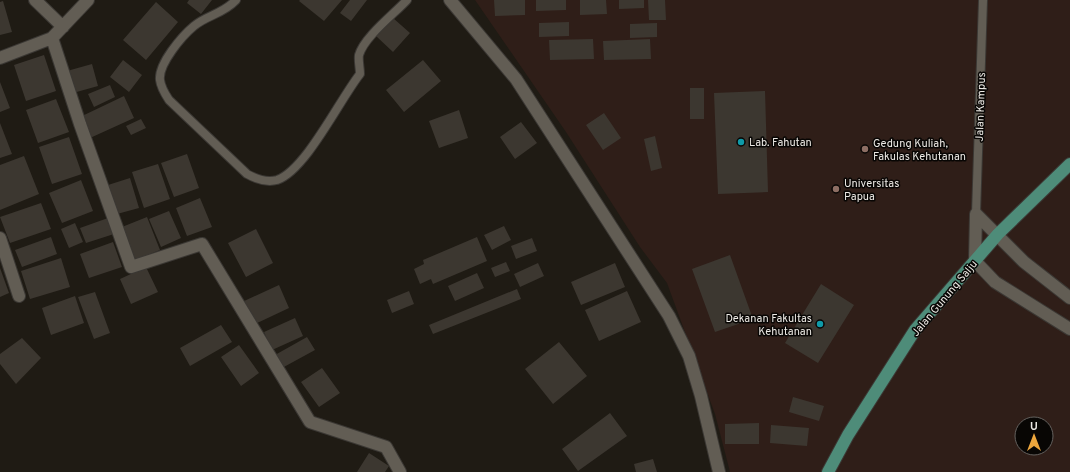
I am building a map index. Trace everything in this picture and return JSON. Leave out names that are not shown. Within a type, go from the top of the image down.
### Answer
[{"type":"main road","name":"Jalan Gunung Salju","points":[[828,472],[848,435],[915,330],[998,234],[1070,164]]},
{"type":"street","points":[[35,0],[63,27]]},
{"type":"street","points":[[0,58],[52,38],[88,0]]},
{"type":"street","points":[[450,0],[516,79],[669,316],[689,356],[701,396],[719,472]]},
{"type":"street","points":[[52,38],[80,124],[131,267],[202,244],[310,422],[386,447],[400,472]]},
{"type":"street","points":[[976,214],[998,234],[1024,262],[1070,298]]},
{"type":"street","name":"Jalan Kampus","points":[[975,261],[976,214]]},
{"type":"street","points":[[0,238],[19,296]]},
{"type":"street","points":[[975,261],[995,282],[1070,330]]},
{"type":"lane","points":[[236,0],[219,14],[194,26],[166,59],[160,79],[162,89],[169,100],[242,168],[257,179],[267,181],[276,180],[286,174],[310,150],[360,74],[361,66],[358,57],[361,50],[368,40],[407,0]]},
{"type":"lane","name":"Jalan Kampus","points":[[976,214],[983,0]]},
{"type":"shaded area","name":"Universitas Papua","points":[[475,0],[1070,0],[1070,472],[730,472],[715,414],[667,283],[640,247],[566,132]]},
{"type":"building","points":[[189,0],[212,0],[201,14],[187,3]]},
{"type":"building","points":[[342,0],[324,21],[299,1]]},
{"type":"building","points":[[350,0],[367,0],[351,21],[340,13]]},
{"type":"building","points":[[494,0],[525,0],[525,15],[495,16]]},
{"type":"building","points":[[536,0],[566,0],[566,10],[536,11]]},
{"type":"building","points":[[580,0],[606,0],[607,14],[580,15]]},
{"type":"building","points":[[619,0],[644,0],[644,8],[619,9]]},
{"type":"building","points":[[648,0],[665,0],[666,20],[649,20]]},
{"type":"building","points":[[3,1],[12,32],[0,35],[0,2]]},
{"type":"building","points":[[156,2],[178,22],[146,60],[123,40]]},
{"type":"building","points":[[393,18],[410,33],[393,52],[376,36]]},
{"type":"building","points":[[569,22],[569,36],[539,37],[539,23]]},
{"type":"building","points":[[657,23],[657,37],[630,38],[630,24]]},
{"type":"building","points":[[593,39],[594,59],[550,60],[549,40]]},
{"type":"building","points":[[650,39],[651,59],[604,60],[603,41]]},
{"type":"building","points":[[44,55],[56,91],[26,101],[14,65]]},
{"type":"building","points":[[123,60],[142,75],[129,92],[110,77]]},
{"type":"building","points":[[423,60],[441,81],[404,112],[386,90]]},
{"type":"building","points":[[92,64],[98,86],[73,93],[67,71]]},
{"type":"building","points":[[0,82],[10,108],[0,112]]},
{"type":"building","points":[[110,85],[115,97],[94,107],[88,94]]},
{"type":"building","points":[[690,88],[704,88],[704,119],[690,119]]},
{"type":"building","name":"Lab. Fahutan","points":[[765,91],[768,192],[718,194],[714,93]]},
{"type":"building","points":[[124,96],[134,118],[90,138],[80,117]]},
{"type":"building","points":[[56,99],[69,132],[38,143],[26,110]]},
{"type":"building","points":[[459,110],[468,138],[439,148],[429,121]]},
{"type":"building","points":[[604,113],[621,138],[603,150],[586,125]]},
{"type":"building","points":[[141,119],[146,128],[131,135],[126,126]]},
{"type":"building","points":[[521,122],[537,143],[515,159],[500,137]]},
{"type":"building","points":[[0,123],[12,154],[0,158]]},
{"type":"building","points":[[655,136],[662,168],[651,171],[644,139]]},
{"type":"building","points":[[69,137],[82,174],[52,184],[39,147]]},
{"type":"building","points":[[187,154],[199,188],[174,197],[161,163]]},
{"type":"building","points":[[24,156],[39,194],[0,210],[0,165]]},
{"type":"building","points":[[158,164],[170,199],[144,208],[132,172]]},
{"type":"building","points":[[130,178],[139,208],[117,214],[108,185]]},
{"type":"building","points":[[81,180],[93,211],[62,223],[49,193]]},
{"type":"building","points":[[200,198],[212,227],[187,236],[176,208]]},
{"type":"building","points":[[41,203],[51,229],[10,243],[0,217]]},
{"type":"building","points":[[169,211],[181,238],[161,247],[149,219]]},
{"type":"building","points":[[147,217],[160,250],[135,260],[122,227]]},
{"type":"building","points":[[108,218],[114,234],[86,243],[80,228]]},
{"type":"building","points":[[75,223],[83,242],[69,248],[61,229]]},
{"type":"building","points":[[504,226],[511,240],[492,250],[484,235]]},
{"type":"building","points":[[256,229],[273,263],[246,277],[228,243]]},
{"type":"building","points":[[51,237],[57,254],[22,267],[15,250]]},
{"type":"building","points":[[477,237],[487,261],[433,284],[431,279],[420,284],[414,269],[424,264],[423,260]]},
{"type":"building","points":[[532,238],[537,251],[516,259],[511,246]]},
{"type":"building","points":[[113,242],[122,267],[89,278],[80,254]]},
{"type":"building","points":[[730,255],[753,319],[715,332],[692,269]]},
{"type":"building","points":[[61,258],[70,287],[30,299],[21,271]]},
{"type":"building","points":[[506,262],[510,271],[495,277],[491,268]]},
{"type":"building","points":[[538,263],[544,276],[520,287],[514,274]]},
{"type":"building","points":[[615,263],[625,287],[581,305],[571,282]]},
{"type":"building","points":[[146,267],[158,292],[131,304],[120,279]]},
{"type":"building","points":[[0,268],[9,293],[0,297]]},
{"type":"building","points":[[477,273],[484,288],[455,301],[448,286]]},
{"type":"building","name":"Dekanan Fakultas Kehutanan","points":[[821,284],[854,305],[818,363],[785,343]]},
{"type":"building","points":[[279,285],[289,308],[253,325],[242,302]]},
{"type":"building","points":[[517,289],[521,299],[433,334],[429,325]]},
{"type":"building","points":[[409,291],[414,304],[392,313],[387,300]]},
{"type":"building","points":[[627,291],[641,322],[599,341],[585,310]]},
{"type":"building","points":[[95,292],[110,333],[94,339],[78,297]]},
{"type":"building","points":[[75,296],[84,323],[51,335],[42,308]]},
{"type":"building","points":[[295,318],[303,336],[272,350],[264,332]]},
{"type":"building","points":[[221,325],[232,342],[190,366],[180,348]]},
{"type":"building","points":[[307,337],[315,350],[282,368],[275,355]]},
{"type":"building","points":[[22,338],[41,358],[16,384],[0,364],[0,354]]},
{"type":"building","points":[[559,342],[587,376],[553,404],[525,369]]},
{"type":"building","points":[[239,345],[259,373],[241,386],[221,357]]},
{"type":"building","points":[[322,368],[340,393],[319,407],[301,382]]},
{"type":"building","points":[[793,397],[824,406],[819,421],[789,412]]},
{"type":"building","points":[[610,413],[627,436],[578,471],[562,449]]},
{"type":"building","points":[[759,423],[759,444],[725,444],[725,424]]},
{"type":"building","points":[[771,425],[809,428],[807,446],[770,443]]},
{"type":"building","points":[[369,453],[389,466],[385,472],[357,472]]},
{"type":"building","points":[[653,459],[657,472],[636,472],[634,464]]},
{"type":"place","name":"Lab. Fahutan","points":[[741,142]]},
{"type":"place","name":"Gedung Kuliah, Fakulas Kehutanan","points":[[865,149]]},
{"type":"place","name":"Universitas Papua","points":[[836,189]]},
{"type":"place","name":"Dekanan Fakultas Kehutanan","points":[[820,324]]}]
